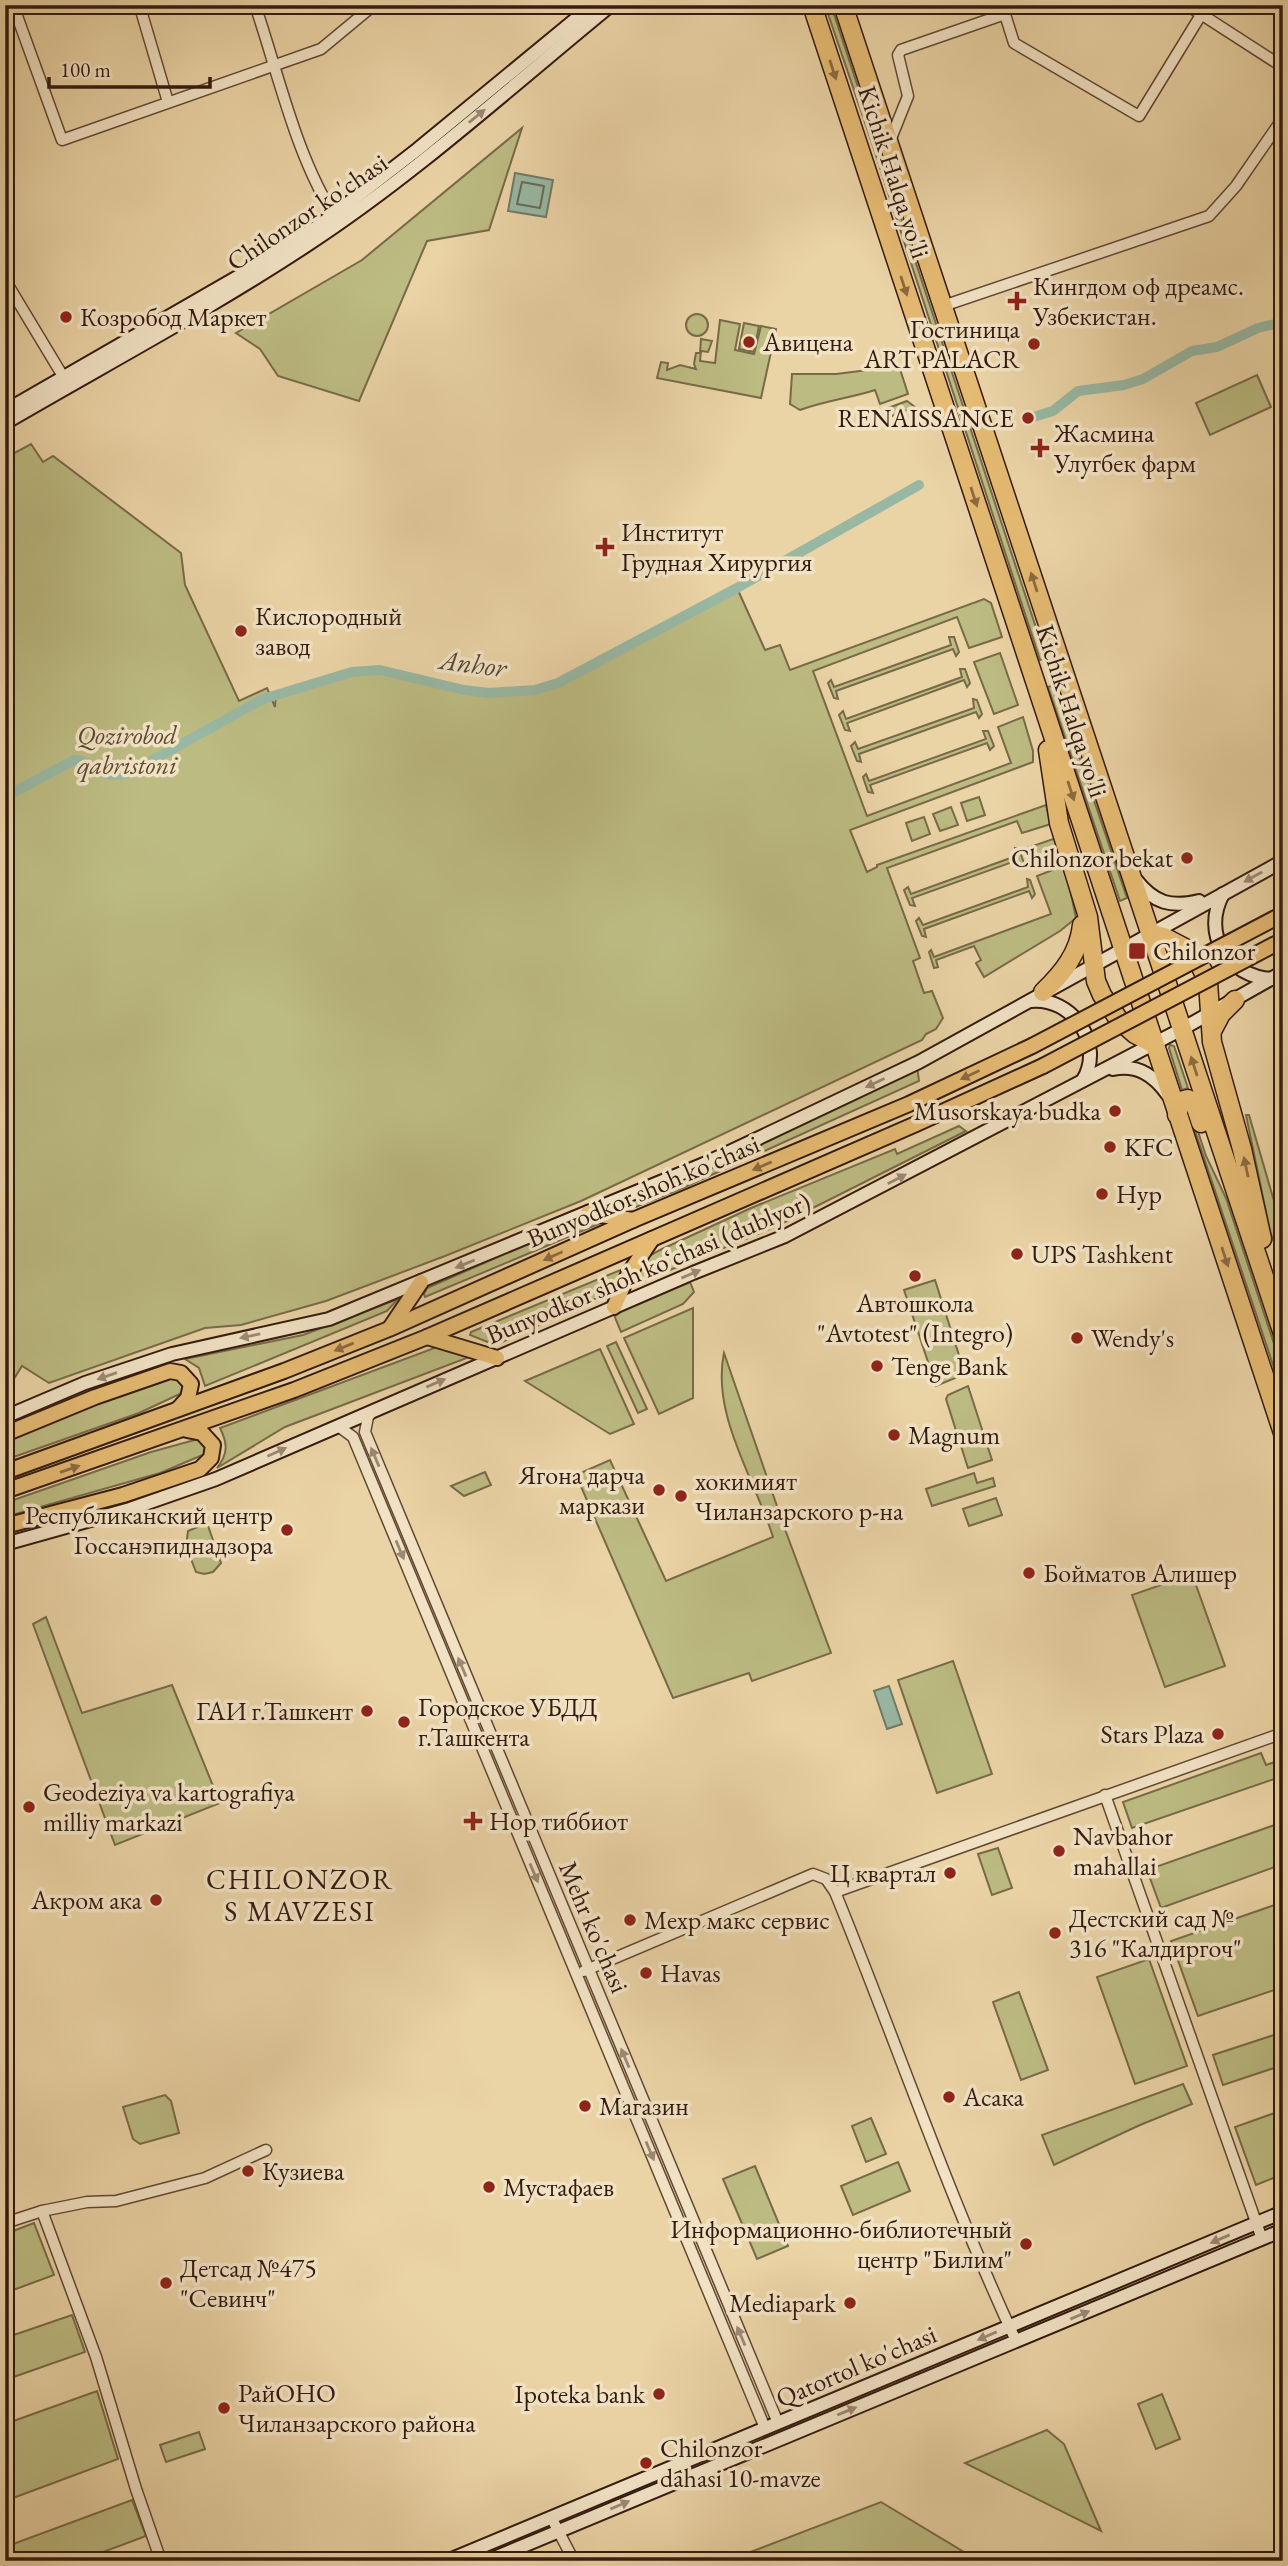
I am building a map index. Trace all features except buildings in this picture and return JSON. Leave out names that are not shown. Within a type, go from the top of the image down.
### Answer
[{"type":"highway","name":"Kichik Halqa yo'li","points":[[812,5],[1283,1433]]},
{"type":"highway","name":"Kichik Halqa yo'li","points":[[843,5],[1283,1331]]},
{"type":"highway","points":[[1029,664],[1037,671],[1046,673],[1055,665],[1058,655]]},
{"type":"highway","points":[[1042,703],[1059,823],[1088,917],[1092,965],[1102,996],[1114,1015],[1135,1034],[1154,1044]]},
{"type":"highway","points":[[1042,992],[1063,970],[1078,947],[1082,897]]},
{"type":"highway","points":[[1151,934],[1177,942],[1199,963],[1208,982],[1217,1065],[1242,1149],[1283,1331]]},
{"type":"highway","points":[[1211,1022],[1235,1000]]},
{"type":"highway","points":[[1178,1115],[1181,1101],[1193,1101],[1217,1166],[1239,1202]]},
{"type":"main road","name":"Bunyodkor shoh ko'chasi","points":[[5,1472],[284,1371],[389,1329],[633,1220],[909,1104],[1032,1046],[1283,914]]},
{"type":"main road","name":"Bunyodkor shoh ko'chasi","points":[[5,1491],[186,1430],[294,1390],[652,1239],[1043,1066],[1283,940]]},
{"type":"main road","points":[[588,1213],[633,1220]]},
{"type":"main road","points":[[614,1307],[628,1275],[652,1239]]},
{"type":"main road","points":[[389,1329],[421,1282]]},
{"type":"main road","points":[[427,1336],[497,1358]]},
{"type":"main road","points":[[5,1434],[95,1397],[170,1371],[181,1373],[191,1384],[188,1398],[177,1409]]},
{"type":"main road","points":[[5,1527],[123,1495],[200,1469],[211,1458],[213,1445],[202,1433],[186,1430]]},
{"type":"street","points":[[13,5],[62,139],[321,49],[374,5]]},
{"type":"street","points":[[255,5],[296,132],[321,196],[336,219]]},
{"type":"street","name":"Chilonzor ko'chasi","points":[[336,219],[593,5]]},
{"type":"street","name":"Chilonzor ko'chasi","points":[[5,423],[66,382],[336,219],[421,161],[611,5]]},
{"type":"street","points":[[1186,5],[1204,10],[1283,67]]},
{"type":"street","points":[[889,143],[908,96],[898,55],[901,50],[1003,10],[1014,43],[1139,116],[1204,10]]},
{"type":"street","points":[[142,15],[168,102]]},
{"type":"street","points":[[943,306],[1209,216],[1236,186],[1283,118]]},
{"type":"street","points":[[5,280],[66,382]]},
{"type":"street","name":"Chilonzor ko'chasi","points":[[5,411],[66,382]]},
{"type":"street","points":[[5,1417],[85,1383],[172,1354],[329,1319],[704,1164],[919,1062],[1283,861]]},
{"type":"street","points":[[1130,872],[1148,894],[1170,905],[1184,905],[1223,894]]},
{"type":"street","points":[[1223,894],[1215,921],[1216,937],[1221,951],[1242,971],[1255,977],[1277,976]]},
{"type":"street","points":[[1235,1000],[1277,976]]},
{"type":"street","points":[[1026,1001],[1050,1001],[1064,1007],[1079,1022],[1090,1052],[1088,1078],[1121,1067],[1141,1070],[1161,1086],[1178,1115]]},
{"type":"street","name":"Bunyodkor shoh koʻchasi (dublyor)","points":[[5,1544],[174,1495],[216,1479],[785,1236],[1182,1029],[1211,1022]]},
{"type":"street","points":[[338,1426],[353,1437],[365,1432],[368,1417],[373,1410]]},
{"type":"street","name":"Mehr ko'chasi","points":[[365,1432],[778,2423]]},
{"type":"street","name":"Mehr ko'chasi","points":[[353,1437],[765,2428]]},
{"type":"street","points":[[835,1892],[1283,1733]]},
{"type":"street","points":[[488,1761],[500,1756]]},
{"type":"street","points":[[496,1781],[508,1776]]},
{"type":"street","points":[[1105,1795],[1262,2239]]},
{"type":"street","points":[[576,1974],[813,1874],[826,1879],[835,1892],[873,1986],[928,2136],[1016,2341]]},
{"type":"street","points":[[572,1963],[584,1958]]},
{"type":"street","points":[[623,2086],[635,2081]]},
{"type":"street","points":[[5,2223],[42,2211],[87,2202],[116,2201],[205,2178],[266,2150]]},
{"type":"street","points":[[42,2211],[96,2357],[161,2561]]},
{"type":"street","name":"Qatortol ko'chasi","points":[[447,2561],[1283,2213]]},
{"type":"street","name":"Qatortol ko'chasi","points":[[487,2561],[1283,2230]]},
{"type":"street","points":[[778,2423],[784,2437]]},
{"type":"street","points":[[765,2428],[784,2437]]},
{"type":"street","points":[[765,2428],[771,2443]]},
{"type":"street","points":[[551,2517],[574,2561]]},
{"type":"green space","points":[[825,5],[831,5],[1046,658],[1040,660],[873,146]]},
{"type":"green space","points":[[522,128],[489,230],[427,241],[359,401],[278,376],[260,349],[236,333],[362,260]]},
{"type":"green space","points":[[697,314],[705,317],[708,325],[705,333],[697,336],[689,333],[686,325],[689,317]]},
{"type":"green space","points":[[720,320],[740,324],[735,350],[754,354],[761,326],[776,329],[761,398],[657,378],[661,362],[668,363],[667,370],[680,365],[696,369],[694,364],[696,353],[700,353],[701,339],[712,341],[708,352],[701,351],[700,361],[715,363]]},
{"type":"green space","points":[[744,323],[759,326],[754,352],[739,349]]},
{"type":"green space","points":[[899,366],[908,394],[880,404],[875,390],[800,410],[790,404],[792,374],[836,374]]},
{"type":"green space","points":[[1257,375],[1271,407],[1210,435],[1196,403]]},
{"type":"green space","points":[[907,401],[915,407],[885,419],[883,410]]},
{"type":"green space","name":"Qozirobod qabristoni","points":[[31,444],[43,462],[53,456],[181,553],[185,585],[239,701],[267,688],[275,707],[276,695],[327,679],[366,671],[380,670],[478,692],[511,693],[544,687],[590,668],[737,588],[765,650],[780,645],[790,670],[984,599],[991,603],[1002,637],[969,648],[957,617],[813,671],[867,816],[1011,763],[998,727],[1023,717],[1033,751],[1033,762],[850,830],[867,872],[877,865],[1046,805],[1051,824],[1022,833],[1017,821],[887,868],[920,958],[913,961],[924,993],[932,991],[943,1018],[936,1029],[926,1034],[922,1040],[581,1201],[445,1256],[326,1301],[241,1325],[205,1328],[49,1383],[22,1366],[5,1393],[5,458]]},
{"type":"green space","points":[[949,637],[954,637],[959,652],[956,656],[953,649],[836,691],[838,699],[834,698],[828,683],[831,680],[834,687],[951,645]]},
{"type":"green space","points":[[1000,653],[1018,705],[994,714],[974,662]]},
{"type":"green space","points":[[960,669],[965,669],[970,683],[967,687],[964,680],[847,723],[850,731],[845,730],[839,715],[843,711],[846,719],[962,677]]},
{"type":"green space","points":[[1055,685],[1127,898],[1120,901],[1048,687]]},
{"type":"green space","points":[[973,699],[977,700],[982,714],[979,718],[976,712],[859,754],[861,762],[857,761],[851,746],[855,742],[858,749],[974,708]]},
{"type":"green space","points":[[983,731],[988,731],[994,746],[990,750],[987,743],[870,785],[873,793],[868,792],[863,777],[866,774],[869,781],[986,739]]},
{"type":"green space","points":[[979,797],[985,815],[967,821],[961,803]]},
{"type":"green space","points":[[951,807],[958,825],[940,831],[933,814]]},
{"type":"green space","points":[[924,817],[930,834],[912,841],[906,823]]},
{"type":"green space","points":[[1056,838],[1061,855],[1033,864],[1027,848]]},
{"type":"green space","points":[[1015,848],[1019,849],[1024,863],[1021,867],[1018,860],[912,898],[915,906],[910,905],[904,890],[908,887],[911,894],[1016,856]]},
{"type":"green space","points":[[1065,865],[1076,918],[1060,931],[984,977],[976,963],[981,960],[974,946],[936,960],[938,967],[934,968],[929,952],[931,950],[934,957],[1051,914],[1037,876]]},
{"type":"green space","points":[[1027,879],[1030,880],[1035,894],[1032,898],[1029,891],[924,929],[926,937],[922,936],[916,921],[919,918],[923,925],[1028,887]]},
{"type":"green space","points":[[1170,1045],[1174,1046],[1188,1088],[1182,1090]]},
{"type":"green space","points":[[917,1066],[919,1081],[685,1187],[636,1207],[620,1204]]},
{"type":"green space","points":[[1187,1107],[1190,1107],[1206,1156],[1226,1198],[1283,1371],[1283,1395]]},
{"type":"green space","points":[[1246,1115],[1249,1115],[1283,1232],[1283,1269],[1270,1231]]},
{"type":"green space","points":[[959,1126],[966,1131],[777,1226],[631,1286],[647,1257],[660,1250],[751,1208],[895,1149],[897,1154]]},
{"type":"green space","points":[[585,1219],[601,1223],[425,1297],[427,1288]]},
{"type":"green space","points":[[623,1269],[612,1291],[500,1343],[490,1343],[470,1335],[471,1332]]},
{"type":"green space","points":[[935,1280],[965,1374],[936,1386],[904,1290]]},
{"type":"green space","points":[[690,1282],[694,1292],[683,1304],[621,1332],[614,1315]]},
{"type":"green space","points":[[398,1299],[387,1311],[205,1386],[199,1368],[185,1359],[303,1335]]},
{"type":"green space","points":[[693,1308],[693,1398],[659,1414],[624,1338]]},
{"type":"green space","points":[[616,1342],[647,1409],[638,1413],[607,1346]]},
{"type":"green space","points":[[437,1347],[472,1356],[285,1427],[217,1468],[226,1449],[220,1428]]},
{"type":"green space","points":[[600,1349],[634,1424],[610,1434],[525,1381]]},
{"type":"green space","points":[[724,1353],[831,1653],[752,1681],[749,1673],[673,1698],[576,1475],[610,1460],[666,1581],[773,1537],[729,1423],[722,1376]]},
{"type":"green space","points":[[176,1376],[185,1380],[182,1393],[139,1413],[5,1460],[5,1441],[65,1415]]},
{"type":"green space","points":[[968,1386],[992,1460],[968,1468],[946,1399],[948,1395]]},
{"type":"green space","points":[[198,1439],[207,1443],[205,1454],[160,1473],[5,1517],[5,1503],[151,1452]]},
{"type":"green space","points":[[485,1472],[491,1485],[464,1496],[451,1486]]},
{"type":"green space","points":[[974,1473],[977,1483],[993,1478],[995,1486],[932,1506],[926,1489]]},
{"type":"green space","points":[[996,1498],[1002,1515],[969,1526],[963,1509]]},
{"type":"green space","points":[[207,1523],[221,1563],[213,1572],[204,1574],[196,1572],[186,1546],[188,1531]]},
{"type":"green space","points":[[1192,1574],[1225,1666],[1165,1687],[1132,1595]]},
{"type":"green space","points":[[46,1617],[82,1713],[172,1685],[220,1803],[115,1845],[33,1624]]},
{"type":"green space","points":[[953,1661],[992,1774],[937,1793],[898,1680]]},
{"type":"green space","points":[[1261,1753],[1266,1765],[1283,1759],[1283,1776],[1132,1828],[1123,1802]]},
{"type":"green space","points":[[1283,1822],[1283,1864],[1161,1908],[1147,1870]]},
{"type":"green space","points":[[998,1848],[1012,1888],[992,1895],[978,1854]]},
{"type":"green space","points":[[1283,1902],[1283,1987],[1198,2016],[1171,1941]]},
{"type":"green space","points":[[1149,1959],[1187,2066],[1135,2084],[1097,1977]]},
{"type":"green space","points":[[1019,1992],[1048,2070],[1021,2080],[993,2002]]},
{"type":"green space","points":[[1283,2032],[1283,2065],[1223,2085],[1213,2055]]},
{"type":"green space","points":[[1183,2084],[1192,2104],[1054,2165],[1042,2135]]},
{"type":"green space","points":[[165,2095],[171,2101],[179,2133],[140,2144],[133,2139],[123,2107]]},
{"type":"green space","points":[[1283,2110],[1283,2174],[1256,2185],[1235,2127]]},
{"type":"green space","points":[[871,2118],[886,2154],[866,2162],[852,2126]]},
{"type":"green space","points":[[898,2162],[910,2191],[853,2215],[841,2186]]},
{"type":"green space","points":[[755,2166],[788,2246],[757,2259],[723,2179]]},
{"type":"green space","points":[[34,2223],[54,2275],[5,2293],[5,2234]]},
{"type":"green space","points":[[72,2315],[85,2352],[5,2380],[5,2338]]},
{"type":"green space","points":[[97,2391],[118,2459],[5,2501],[5,2424]]},
{"type":"green space","points":[[1162,2394],[1180,2439],[1156,2449],[1138,2404]]},
{"type":"green space","points":[[1047,2430],[1064,2444],[1101,2531],[965,2463]]},
{"type":"green space","points":[[199,2432],[205,2449],[166,2462],[160,2445]]},
{"type":"green space","points":[[132,2500],[146,2536],[79,2561],[5,2561],[5,2547]]},
{"type":"green space","points":[[881,2502],[979,2561],[727,2561]]},
{"type":"water","points":[[515,173],[553,180],[546,217],[508,211]]},
{"type":"water","points":[[889,1686],[902,1724],[887,1729],[874,1691]]},
{"type":"waterway","name":"Anhor","points":[[1030,418],[1053,411],[1078,391],[1124,385],[1143,379],[1192,351],[1217,347],[1258,328],[1283,322]]},
{"type":"waterway","name":"Anhor","points":[[5,797],[74,760],[88,763],[111,775],[131,772],[263,699],[352,672],[380,670],[464,690],[489,693],[535,690],[558,683],[737,588],[919,485]]},
{"type":"place","name":"Кингдом оф дреамс. Узбекистан.","points":[[1017,301]]},
{"type":"place","name":"Козробод Маркет","points":[[66,317]]},
{"type":"place","name":"Авицена","points":[[749,342]]},
{"type":"place","name":"Гостиница ART PALACR","points":[[1034,344]]},
{"type":"place","name":"RENAISSANCE","points":[[1028,418]]},
{"type":"place","name":"Жасмина Улугбек фарм","points":[[1040,448]]},
{"type":"place","name":"Институт Грудная Хирургия","points":[[605,547]]},
{"type":"place","name":"Кислородный завод","points":[[241,631]]},
{"type":"place","name":"Chilonzor bekat","points":[[1187,858]]},
{"type":"place","name":"Chilonzor","points":[[1137,951]]},
{"type":"place","name":"Musorskaya budka","points":[[1115,1111]]},
{"type":"place","name":"KFC","points":[[1110,1147]]},
{"type":"place","name":"Нур","points":[[1102,1194]]},
{"type":"place","name":"UPS Tashkent","points":[[1017,1254]]},
{"type":"place","name":"Автошкола \"Avtotest\" (Integro)","points":[[915,1276]]},
{"type":"place","name":"Wendy's","points":[[1077,1338]]},
{"type":"place","name":"Tenge Bank","points":[[877,1366]]},
{"type":"place","name":"Magnum","points":[[894,1435]]},
{"type":"place","name":"Ягона дарча маркази","points":[[659,1490]]},
{"type":"place","name":"хокимият Чиланзарского р-на","points":[[681,1496]]},
{"type":"place","name":"Республиканский центр Госсанэпиднадзора","points":[[287,1530]]},
{"type":"place","name":"Бойматов Алишер","points":[[1029,1573]]},
{"type":"place","name":"ГАИ г.Ташкент","points":[[367,1711]]},
{"type":"place","name":"Городское УБДД г.Ташкента","points":[[404,1722]]},
{"type":"place","name":"Stars Plaza","points":[[1218,1734]]},
{"type":"place","name":"Geodeziya va kartografiya milliy markazi","points":[[29,1807]]},
{"type":"place","name":"Нор тиббиот","points":[[473,1821]]},
{"type":"place","name":"Navbahor mahallai","points":[[1059,1851]]},
{"type":"place","name":"Ц квартал","points":[[950,1873]]},
{"type":"place","name":"Акром ака","points":[[156,1900]]},
{"type":"place","name":"Мехр макс сервис","points":[[630,1920]]},
{"type":"place","name":"Дестский сад № 316 \"Калдиргоч\"","points":[[1055,1933]]},
{"type":"place","name":"Havas","points":[[646,1973]]},
{"type":"place","name":"Асака","points":[[949,2097]]},
{"type":"place","name":"Магазин","points":[[585,2106]]},
{"type":"place","name":"Кузиева","points":[[248,2171]]},
{"type":"place","name":"Мустафаев","points":[[489,2187]]},
{"type":"place","name":"Информационно-библиотечный центр \"Билим\"","points":[[1026,2244]]},
{"type":"place","name":"Детсад №475 \"Севинч\"","points":[[166,2283]]},
{"type":"place","name":"Mediapark","points":[[850,2303]]},
{"type":"place","name":"Ipoteka bank","points":[[659,2394]]},
{"type":"place","name":"РайОНО Чиланзарского района","points":[[224,2408]]},
{"type":"place","name":"Chilonzor dahasi 10-mavze","points":[[646,2463]]},
{"type":"district","name":"CHILONZOR S MAVZESI","points":[[300,1895]]}]
